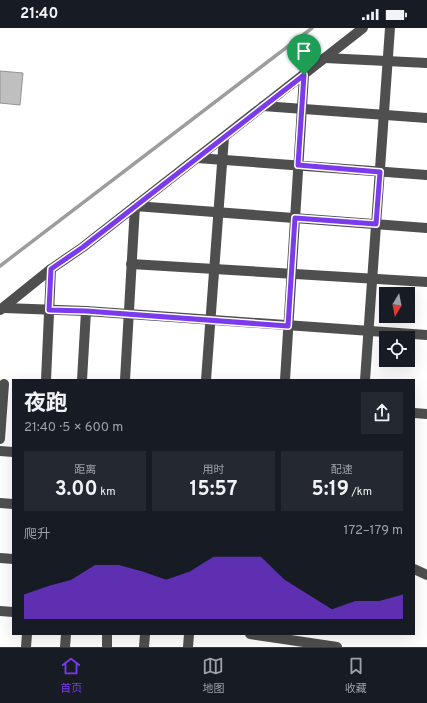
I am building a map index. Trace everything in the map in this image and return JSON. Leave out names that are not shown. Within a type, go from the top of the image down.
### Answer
[{"type":"lane","points":[[2,309],[51,269],[83,247],[363,28]]},
{"type":"lane","points":[[365,379],[390,28]]},
{"type":"lane","points":[[325,58],[427,63]]},
{"type":"lane","points":[[285,379],[304,75]]},
{"type":"lane","points":[[264,106],[427,118]]},
{"type":"lane","points":[[206,379],[224,137]]},
{"type":"lane","points":[[197,158],[427,175]]},
{"type":"lane","points":[[135,206],[427,228]]},
{"type":"lane","points":[[125,379],[135,206]]},
{"type":"lane","points":[[132,264],[427,282]]},
{"type":"lane","points":[[46,379],[51,269]]},
{"type":"lane","points":[[2,309],[86,311],[427,335]]},
{"type":"lane","points":[[82,379],[86,311]]},
{"type":"lane","points":[[0,439],[6,384]]},
{"type":"lane","points":[[415,413],[427,414]]},
{"type":"lane","points":[[0,451],[12,452]]},
{"type":"lane","points":[[0,504],[12,504]]},
{"type":"lane","points":[[0,558],[12,559]]},
{"type":"lane","points":[[415,569],[427,575]]},
{"type":"lane","points":[[0,611],[12,612]]},
{"type":"lane","points":[[26,635],[26,647]]},
{"type":"lane","points":[[66,635],[66,647]]},
{"type":"lane","points":[[107,647],[108,635]]},
{"type":"lane","points":[[144,647],[145,635]]},
{"type":"lane","points":[[188,647],[189,635]]},
{"type":"lane","points":[[257,635],[337,647]]},
{"type":"building","points":[[0,71],[23,73],[20,105],[0,103]]},
{"type":"waterway","points":[[0,266],[312,28]]},
{"type":"route","points":[[304,75],[298,165],[380,172],[376,224],[295,218],[288,326],[86,311],[49,310],[51,269],[83,247],[304,75]]}]
